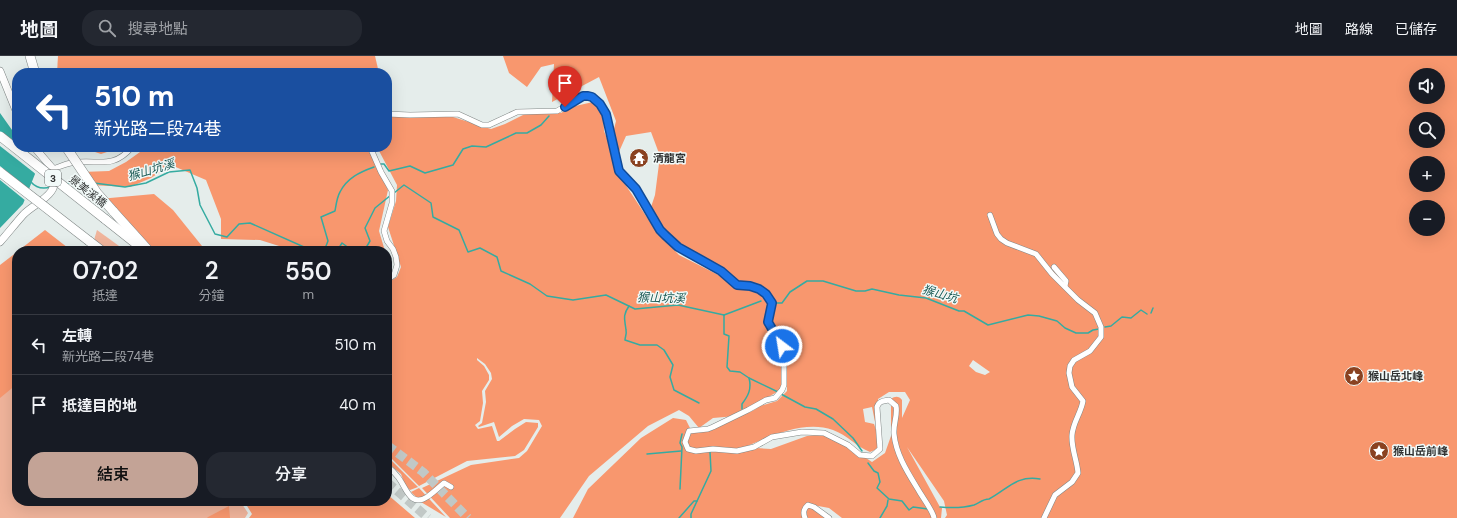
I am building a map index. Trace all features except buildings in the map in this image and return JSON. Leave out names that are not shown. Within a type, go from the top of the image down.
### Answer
[{"type":"highway","points":[[30,56],[34,68]]},
{"type":"highway","name":"景美溪橋","points":[[0,136],[12,145]]},
{"type":"highway","name":"景美溪橋","points":[[20,152],[139,246]]},
{"type":"highway","points":[[69,152],[87,179],[144,246]]},
{"type":"highway","name":"3","points":[[0,172],[96,246]]},
{"type":"street","points":[[0,71],[12,101]]},
{"type":"street","points":[[392,114],[410,116],[458,114],[482,126],[489,125],[517,112],[557,111],[583,96],[592,97],[600,104],[606,114],[619,171],[636,189],[660,230],[678,247],[721,271],[737,285],[750,286],[759,289],[766,294],[772,303],[768,322],[782,346],[784,362],[784,385],[782,390],[775,398],[766,400],[713,427],[688,431],[686,446],[691,450],[696,451],[713,449],[737,451],[754,447],[772,437],[802,432],[824,433],[848,445],[860,455],[872,456],[880,449],[877,407],[882,401],[889,400],[896,406],[897,410],[894,432],[895,446],[903,464],[926,504],[934,514],[934,518]]},
{"type":"street","points":[[0,242],[27,211],[41,202],[50,193],[54,184],[54,172],[38,152]]},
{"type":"street","points":[[54,172],[72,163],[111,162],[123,156],[127,152]]},
{"type":"street","points":[[372,152],[380,172],[393,194],[384,231],[387,241],[391,246]]},
{"type":"street","points":[[990,216],[996,234],[1007,243],[1036,254],[1052,274],[1078,300],[1095,313],[1101,327],[1102,337],[1090,351],[1074,360],[1070,366],[1072,387],[1083,401],[1072,435],[1078,473],[1072,482],[1056,495],[1044,518]]},
{"type":"street","points":[[392,248],[396,257],[397,265],[394,275],[392,276]]},
{"type":"street","points":[[1054,267],[1066,281],[1065,286]]},
{"type":"street","points":[[392,470],[398,475],[405,491],[419,501],[426,498],[444,483],[451,487]]},
{"type":"street","points":[[804,518],[804,508],[808,506],[814,507],[829,518]]},
{"type":"shaded area","points":[[58,56],[375,56],[378,68],[57,68]]},
{"type":"shaded area","points":[[503,56],[1457,56],[1457,518],[945,518],[947,515],[944,501],[907,447],[940,507],[942,508],[941,518],[842,518],[829,508],[813,505],[825,518],[573,518],[588,489],[641,438],[673,418],[686,420],[692,432],[707,432],[760,406],[777,401],[787,391],[787,386],[736,416],[713,418],[699,428],[689,416],[679,410],[648,426],[589,476],[560,518],[450,518],[422,488],[471,465],[519,458],[527,451],[542,426],[539,420],[524,419],[512,426],[499,437],[494,422],[479,427],[478,426],[482,423],[486,402],[485,391],[492,379],[491,373],[485,364],[477,358],[489,375],[489,380],[482,391],[483,403],[480,421],[475,425],[478,429],[492,426],[497,441],[499,441],[526,422],[538,423],[538,427],[524,450],[515,456],[467,461],[419,486],[392,459],[392,280],[397,277],[401,267],[388,227],[396,201],[397,185],[380,152],[392,152],[392,117],[453,117],[491,129],[527,113],[561,113],[571,107],[593,102],[603,112],[604,131],[617,164],[619,175],[656,231],[679,255],[750,291],[758,293],[735,281],[715,264],[692,252],[663,230],[651,207],[655,195],[660,156],[651,132],[626,136],[618,154],[612,137],[616,121],[599,77],[552,102],[554,64],[541,67],[527,87],[509,73]],"holes":[[[767,297],[773,300],[774,307],[771,321],[769,299]],[[973,360],[990,372],[985,375],[976,372],[969,366]],[[889,392],[905,392],[910,400],[902,418],[902,400],[897,397],[891,399],[891,436],[885,453],[872,462],[830,434],[807,436],[771,449],[740,447],[745,447],[777,434],[799,428],[822,427],[843,435],[870,452],[882,447],[874,424],[865,422],[863,409],[872,407],[875,422],[879,424],[878,399]]]},
{"type":"shaded area","points":[[95,152],[107,152],[101,154]]},
{"type":"shaded area","points":[[140,152],[370,152],[388,190],[379,231],[384,246],[279,246],[260,240],[221,239],[221,219],[206,180],[171,165],[151,178],[130,187],[89,185],[82,172],[109,171],[126,162]]},
{"type":"shaded area","points":[[154,194],[173,210],[202,246],[147,246],[99,199]]},
{"type":"shaded area","points":[[45,230],[66,246],[24,246]]},
{"type":"shaded area","points":[[97,230],[119,246],[101,246],[94,240]]},
{"type":"shaded area","points":[[12,256],[12,388],[0,398],[0,265]]},
{"type":"shaded area","points":[[12,335],[12,506],[243,506],[248,513],[245,518],[0,518],[0,342]]},
{"type":"shaded area","points":[[392,461],[418,487],[410,490],[405,485],[401,474],[392,466]]},
{"type":"shaded area","points":[[419,488],[446,517],[421,502],[411,492]]},
{"type":"shaded area","points":[[392,498],[415,518],[249,518],[252,514],[247,506],[392,506]]},
{"type":"shaded area","points":[[229,506],[230,518],[207,518],[208,517]]},
{"type":"water","points":[[0,113],[12,130],[12,152],[28,152],[35,174],[23,204],[0,228]]},
{"type":"pier","points":[[0,132],[12,142],[12,152],[25,152],[32,158],[37,175],[0,146]]},
{"type":"pier","points":[[0,166],[30,190],[26,201],[0,180]]},
{"type":"waterway","points":[[381,164],[384,164],[389,171],[410,166],[425,173],[453,165],[463,149],[472,146],[486,147],[516,133],[527,133],[541,125],[549,116]]},
{"type":"waterway","points":[[326,246],[328,241],[321,217],[335,211],[339,194],[350,179],[359,173],[374,167]]},
{"type":"waterway","name":"猴山坑溪","points":[[94,183],[125,187],[146,183],[169,172],[190,170],[197,188],[200,205],[215,234],[227,237],[239,224],[250,223],[302,246]]},
{"type":"waterway","name":"猴山坑溪","points":[[31,182],[40,188],[51,187]]},
{"type":"waterway","name":"猴山坑溪","points":[[66,184],[73,182],[86,183]]},
{"type":"waterway","name":"猴山坑溪","points":[[394,193],[404,185],[431,203],[433,217],[459,230],[468,252],[480,248],[497,257],[501,271],[530,284],[547,296],[573,300],[606,295],[635,309],[678,305],[724,315]]},
{"type":"waterway","name":"猴山坑溪","points":[[367,246],[370,241],[365,228],[375,208],[391,195]]},
{"type":"waterway","name":"猴山坑溪","points":[[340,246],[342,243],[346,246]]},
{"type":"waterway","name":"猴山坑","points":[[776,303],[782,303],[790,292],[807,281],[823,281],[856,291],[872,289],[899,295],[926,298],[959,311],[964,311],[988,325],[1028,315],[1039,316],[1057,321],[1065,328],[1076,333],[1088,333],[1099,329]]},
{"type":"waterway","name":"猴山坑","points":[[724,315],[761,301]]},
{"type":"waterway","points":[[629,306],[625,315],[625,340],[640,345],[657,345],[664,350],[673,365],[670,377],[674,390],[699,403]]},
{"type":"waterway","name":"猴山坑溪","points":[[1151,313],[1153,308]]},
{"type":"waterway","name":"猴山坑溪","points":[[1105,327],[1111,326],[1122,317],[1131,318],[1141,310],[1147,314]]},
{"type":"waterway","points":[[724,315],[724,334],[729,336],[727,367],[730,371],[740,372],[749,378],[750,382],[749,392],[742,404],[742,409]]},
{"type":"waterway","points":[[749,378],[778,392]]},
{"type":"waterway","points":[[781,394],[805,407],[816,409],[833,419],[853,438],[862,451]]},
{"type":"waterway","points":[[680,489],[682,447],[680,443],[682,434]]},
{"type":"waterway","points":[[647,454],[681,451]]},
{"type":"waterway","points":[[691,518],[691,514],[711,471],[710,452]]},
{"type":"waterway","points":[[868,463],[874,471],[878,473],[880,482],[877,488],[889,499],[902,501],[909,510],[913,507],[928,509]]},
{"type":"waterway","points":[[940,507],[957,508],[974,505],[983,500],[989,499],[1018,481],[1032,478],[1040,479]]},
{"type":"waterway","points":[[880,518],[887,506],[888,500]]},
{"type":"waterway","points":[[679,518],[694,501],[697,501]]},
{"type":"tunnel","points":[[392,449],[423,472],[468,518]]},
{"type":"tunnel","points":[[392,486],[428,518]]},
{"type":"place","name":"清龍宮","points":[[639,158]]},
{"type":"place","name":"猴山岳北峰","points":[[1354,376]]},
{"type":"place","name":"猴山岳前峰","points":[[1379,451]]},
{"type":"route","points":[[565,107],[583,96],[592,97],[600,104],[606,114],[619,171],[622,176],[636,189],[660,230],[678,247],[721,271],[737,285],[750,286],[759,289],[766,294],[772,303],[768,322],[770,328],[782,346]]}]
